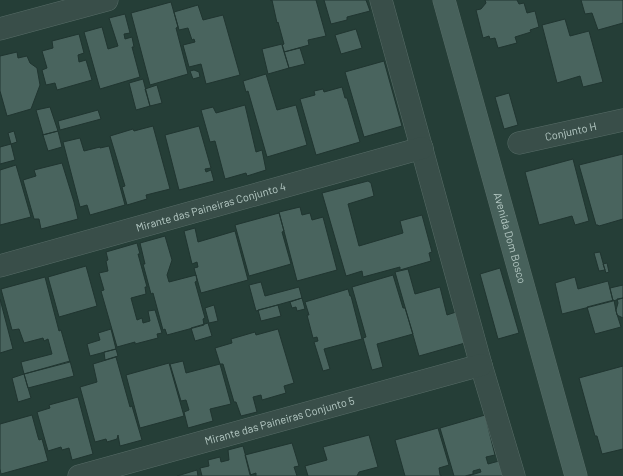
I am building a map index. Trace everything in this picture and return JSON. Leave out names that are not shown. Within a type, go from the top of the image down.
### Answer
[{"type":"street","points":[[0,29],[107,0]]},
{"type":"street","points":[[381,0],[480,365],[514,476]]},
{"type":"street","name":"Avenida Dom Bosco","points":[[444,0],[576,476]]},
{"type":"street","name":"Conjunto H","points":[[519,143],[623,120]]},
{"type":"street","name":"Mirante das Paineiras Conjunto 4","points":[[0,266],[422,148]]},
{"type":"street","name":"Mirante das Paineiras Conjunto 5","points":[[79,476],[480,365]]},
{"type":"building","points":[[272,0],[316,0],[326,36],[308,40],[309,45],[284,52],[282,45],[284,44],[278,22],[277,23]]},
{"type":"building","points":[[324,0],[366,0],[370,11],[347,17],[347,20],[331,24]]},
{"type":"building","points":[[485,0],[517,0],[519,4],[524,3],[527,13],[535,11],[539,27],[530,30],[531,32],[515,37],[517,43],[498,48],[495,38],[490,39],[489,36],[483,38],[476,10],[481,9],[486,3]]},
{"type":"building","points":[[581,0],[623,0],[623,23],[598,30],[592,13],[585,14]]},
{"type":"building","points":[[171,2],[188,74],[150,85],[131,13]]},
{"type":"building","points":[[198,5],[203,20],[223,15],[240,75],[206,84],[201,64],[189,67],[183,45],[195,42],[194,39],[192,40],[188,28],[179,30],[174,12]]},
{"type":"building","points":[[125,14],[130,33],[124,34],[125,39],[132,37],[134,47],[132,47],[140,77],[100,89],[84,32],[102,27],[108,49],[118,46],[109,18]]},
{"type":"building","points":[[565,19],[570,36],[589,31],[603,82],[583,87],[580,76],[557,83],[542,25]]},
{"type":"building","points":[[356,29],[362,48],[341,54],[335,35]]},
{"type":"building","points":[[79,34],[84,53],[78,55],[79,62],[86,60],[92,80],[57,90],[55,83],[46,85],[42,70],[47,68],[42,51],[53,48],[52,41]]},
{"type":"building","points":[[282,44],[289,68],[268,74],[262,49]]},
{"type":"building","points":[[300,48],[305,64],[289,68],[284,52]]},
{"type":"building","points":[[17,52],[18,58],[27,56],[30,63],[37,68],[40,85],[31,109],[7,116],[0,91],[0,56]]},
{"type":"building","points":[[384,61],[402,126],[364,137],[345,72]]},
{"type":"building","points":[[194,70],[199,72],[200,77],[193,79],[190,71]]},
{"type":"building","points":[[266,74],[277,110],[296,105],[307,145],[267,157],[248,91],[246,92],[243,81]]},
{"type":"building","points":[[143,79],[150,106],[136,110],[129,83]]},
{"type":"building","points":[[157,85],[162,103],[150,106],[145,89]]},
{"type":"building","points":[[342,87],[345,98],[347,98],[360,142],[316,155],[300,99],[315,95],[314,91],[323,89],[324,92]]},
{"type":"building","points":[[509,93],[518,125],[504,129],[495,97]]},
{"type":"building","points":[[245,105],[256,152],[262,150],[266,170],[247,176],[246,173],[225,179],[215,141],[210,142],[201,110],[213,107],[216,113]]},
{"type":"building","points":[[50,107],[58,131],[42,135],[43,134],[36,110]]},
{"type":"building","points":[[98,110],[101,119],[60,130],[58,121]]},
{"type":"building","points":[[153,126],[170,189],[146,195],[147,199],[127,205],[122,187],[125,186],[110,136],[133,129],[134,131]]},
{"type":"building","points":[[199,126],[211,168],[205,169],[206,172],[211,170],[214,181],[179,190],[165,135]]},
{"type":"building","points":[[14,131],[17,142],[11,144],[8,133]]},
{"type":"building","points":[[58,131],[62,147],[48,151],[43,135]]},
{"type":"building","points":[[80,138],[84,151],[109,146],[125,205],[90,215],[87,205],[80,207],[63,142]]},
{"type":"building","points":[[11,144],[15,160],[0,164],[0,147]]},
{"type":"building","points":[[623,154],[623,219],[599,226],[596,225],[579,165]]},
{"type":"building","points":[[573,159],[589,221],[575,225],[572,216],[539,225],[525,172]]},
{"type":"building","points":[[62,163],[78,219],[41,229],[39,219],[34,219],[23,180],[36,176],[34,170]]},
{"type":"building","points":[[16,165],[31,217],[0,225],[0,170]]},
{"type":"building","points":[[368,181],[371,183],[374,196],[348,204],[359,246],[403,233],[400,221],[422,215],[432,252],[429,253],[431,261],[400,270],[400,267],[363,277],[362,271],[346,276],[322,193]]},
{"type":"building","points":[[300,207],[302,215],[310,213],[312,220],[323,217],[337,270],[297,281],[279,212]]},
{"type":"building","points":[[279,213],[284,231],[282,232],[291,264],[249,276],[235,225]]},
{"type":"building","points":[[195,228],[198,242],[235,231],[248,280],[201,293],[194,268],[198,267],[197,262],[192,264],[184,231]]},
{"type":"building","points":[[165,236],[172,260],[167,275],[169,282],[196,275],[197,281],[195,282],[205,318],[203,319],[204,325],[167,335],[165,329],[163,330],[153,293],[151,294],[143,264],[145,264],[140,243]]},
{"type":"building","points":[[137,243],[140,254],[138,254],[147,287],[145,287],[146,294],[131,298],[137,320],[142,318],[143,323],[150,321],[148,311],[155,310],[162,333],[157,334],[158,338],[117,347],[101,291],[104,290],[99,273],[108,271],[106,252]]},
{"type":"building","points":[[600,252],[605,270],[599,271],[594,253]]},
{"type":"building","points":[[607,263],[609,272],[606,273],[603,264]]},
{"type":"building","points":[[86,266],[97,306],[59,317],[48,277]]},
{"type":"building","points":[[500,268],[519,333],[498,339],[480,274]]},
{"type":"building","points":[[408,269],[415,294],[440,287],[447,315],[456,312],[465,343],[419,356],[395,272]]},
{"type":"building","points":[[393,275],[413,334],[377,344],[383,367],[372,370],[363,338],[366,337],[352,287]]},
{"type":"building","points":[[45,277],[59,331],[61,330],[70,362],[24,374],[21,362],[52,354],[48,339],[44,341],[43,338],[24,343],[19,329],[12,330],[1,289]]},
{"type":"building","points":[[575,277],[578,289],[608,281],[613,301],[562,314],[555,283]]},
{"type":"building","points":[[261,282],[265,296],[299,287],[302,298],[256,311],[249,285]]},
{"type":"building","points":[[623,285],[623,298],[613,301],[610,288]]},
{"type":"building","points":[[348,289],[362,339],[324,349],[330,369],[323,371],[314,342],[318,341],[317,337],[313,338],[305,302]]},
{"type":"building","points":[[302,298],[305,309],[297,311],[296,307],[292,308],[290,302]]},
{"type":"building","points":[[623,298],[623,318],[617,315],[616,310],[618,303],[617,299]]},
{"type":"building","points":[[0,299],[13,349],[0,353]]},
{"type":"building","points":[[614,300],[621,327],[595,334],[587,307]]},
{"type":"building","points":[[214,305],[218,321],[209,323],[205,308]]},
{"type":"building","points":[[278,305],[281,316],[261,321],[258,310]]},
{"type":"building","points":[[208,323],[212,336],[195,341],[191,328]]},
{"type":"building","points":[[111,329],[116,349],[90,356],[87,344],[100,340],[98,333]]},
{"type":"building","points":[[278,329],[294,383],[284,386],[286,393],[262,400],[261,395],[253,397],[257,412],[241,416],[236,402],[234,402],[223,364],[220,364],[215,348],[232,343],[231,339],[255,332],[256,335]]},
{"type":"building","points":[[116,349],[118,356],[105,360],[104,352]]},
{"type":"building","points":[[116,357],[130,407],[132,406],[142,440],[120,446],[118,435],[117,439],[107,442],[106,439],[95,442],[80,387],[97,382],[93,364]]},
{"type":"building","points":[[70,361],[74,376],[28,388],[24,374]]},
{"type":"building","points":[[183,361],[186,373],[220,364],[231,404],[210,409],[213,421],[188,428],[184,412],[189,410],[186,400],[181,401],[170,364]]},
{"type":"building","points":[[169,363],[184,416],[140,428],[126,375]]},
{"type":"building","points":[[623,366],[623,449],[602,454],[597,436],[595,436],[579,378]]},
{"type":"building","points":[[24,374],[31,398],[18,402],[12,378]]},
{"type":"building","points":[[78,397],[93,454],[72,460],[69,448],[62,450],[61,447],[48,451],[37,412],[50,408],[49,405]]},
{"type":"building","points":[[32,415],[39,440],[42,439],[48,461],[1,474],[0,424]]},
{"type":"building","points":[[485,415],[495,455],[486,457],[488,464],[499,461],[503,476],[468,476],[481,472],[480,469],[473,471],[473,474],[454,476],[440,428]]},
{"type":"building","points":[[438,428],[449,465],[439,468],[440,475],[442,476],[405,476],[395,440]]},
{"type":"building","points":[[369,435],[378,467],[359,472],[357,476],[308,476],[305,466],[327,460],[323,447]]},
{"type":"building","points":[[292,443],[299,466],[294,467],[297,476],[256,476],[256,473],[250,475],[245,455]]},
{"type":"building","points":[[243,446],[251,476],[202,476],[200,468],[209,466],[208,460],[220,457],[221,462],[229,460],[228,450]]},
{"type":"building","points":[[197,470],[198,476],[177,476]]}]
